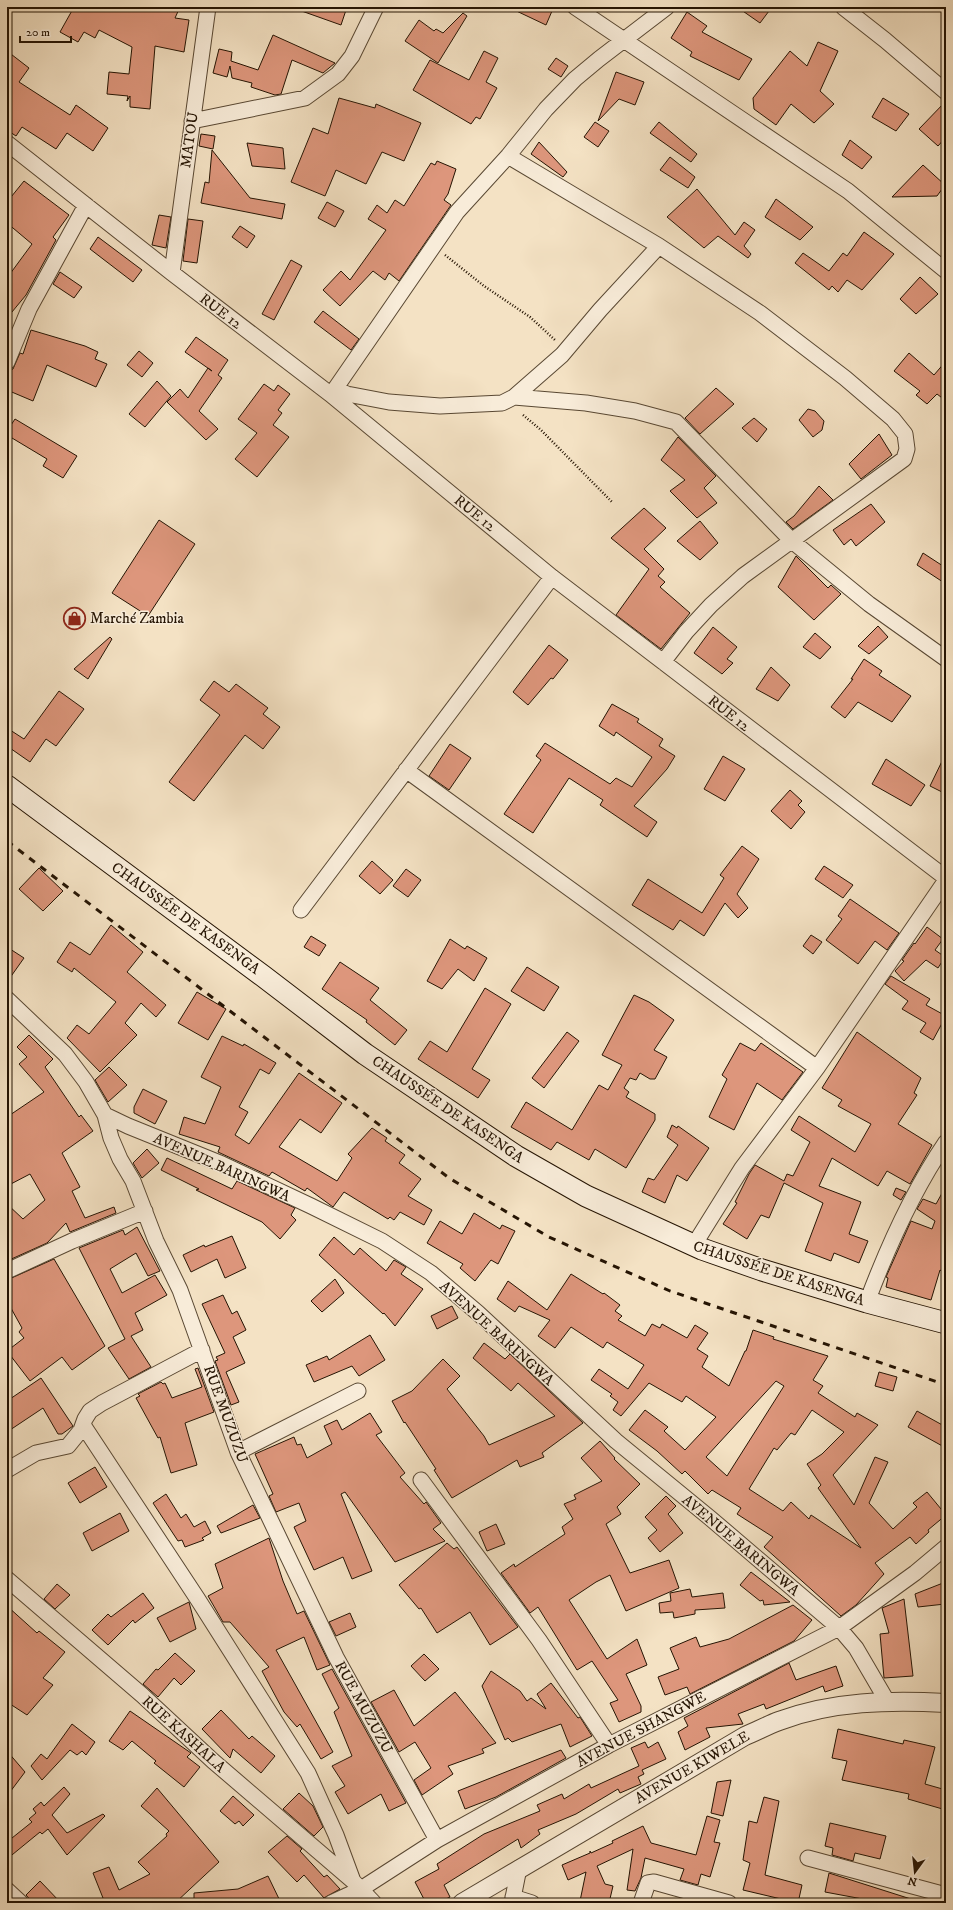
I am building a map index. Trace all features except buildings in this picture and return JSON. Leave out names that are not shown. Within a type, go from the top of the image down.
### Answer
[{"type":"main road","name":"CHAUSSÉE DE KASENGA","points":[[7,786],[264,976],[365,1054],[516,1156],[586,1196],[694,1245],[762,1270],[867,1302],[946,1323]]},
{"type":"street","name":"MATOU","points":[[172,273],[208,7]]},
{"type":"street","points":[[192,121],[305,98],[338,74],[352,56],[376,7]]},
{"type":"street","points":[[575,7],[623,41],[848,191],[946,271]]},
{"type":"street","points":[[667,7],[575,79],[546,109],[508,156],[457,212],[333,392],[404,403],[440,406],[508,400],[586,403],[634,411],[676,422],[792,541],[870,604],[946,659]]},
{"type":"street","points":[[843,7],[885,40],[946,92]]},
{"type":"street","name":"RUE 12","points":[[7,143],[172,273],[333,392],[552,577],[946,879]]},
{"type":"street","points":[[508,156],[659,246],[760,313],[845,378],[893,419],[904,434],[907,449],[904,459],[743,576],[711,605],[686,632],[663,662]]},
{"type":"street","points":[[7,362],[10,343],[86,205]]},
{"type":"street","points":[[508,400],[566,350],[600,310],[659,246]]},
{"type":"street","points":[[301,910],[552,577]]},
{"type":"street","points":[[406,770],[817,1068]]},
{"type":"street","points":[[694,1245],[742,1168],[817,1068],[946,879]]},
{"type":"street","name":"RUE MUZUZU","points":[[7,999],[65,1054],[86,1082],[105,1114],[111,1138],[145,1211],[156,1241],[180,1290],[238,1452],[336,1657],[437,1840]]},
{"type":"street","name":"AVENUE BARINGWA","points":[[105,1114],[128,1126],[222,1164],[311,1206],[382,1241],[431,1273],[478,1313],[616,1441],[710,1518],[839,1628],[856,1648],[887,1701]]},
{"type":"street","points":[[867,1302],[900,1222],[933,1162],[946,1142]]},
{"type":"street","points":[[7,1271],[145,1211]]},
{"type":"street","points":[[7,1470],[36,1453],[68,1446],[90,1412],[102,1403],[202,1350]]},
{"type":"street","points":[[238,1452],[358,1391]]},
{"type":"street","points":[[83,1425],[198,1598],[308,1773],[336,1834],[357,1885]]},
{"type":"street","points":[[421,1480],[539,1640],[609,1745]]},
{"type":"street","name":"AVENUE SHANGWE","points":[[331,1903],[357,1885],[609,1745],[839,1628],[914,1573],[946,1547]]},
{"type":"street","name":"RUE KASHALA","points":[[7,1579],[142,1695],[213,1761],[357,1885],[374,1903]]},
{"type":"street","name":"AVENUE KIWELE","points":[[462,1903],[745,1736],[780,1721],[814,1711],[848,1704],[909,1700],[946,1703]]},
{"type":"street","points":[[808,1858],[946,1895]]},
{"type":"street","points":[[519,1868],[513,1900],[532,1903]]},
{"type":"street","points":[[641,1903],[645,1887],[648,1883],[654,1882],[729,1903]]},
{"type":"street","points":[[7,1890],[21,1903]]},
{"type":"path","points":[[434,246],[484,286],[530,317],[566,350]]},
{"type":"path","points":[[508,400],[514,408],[530,420],[612,502]]},
{"type":"railway","points":[[7,841],[449,1178],[549,1237],[670,1291],[946,1385]]},
{"type":"place","name":"Marché Zambia","points":[[75,618]]}]
